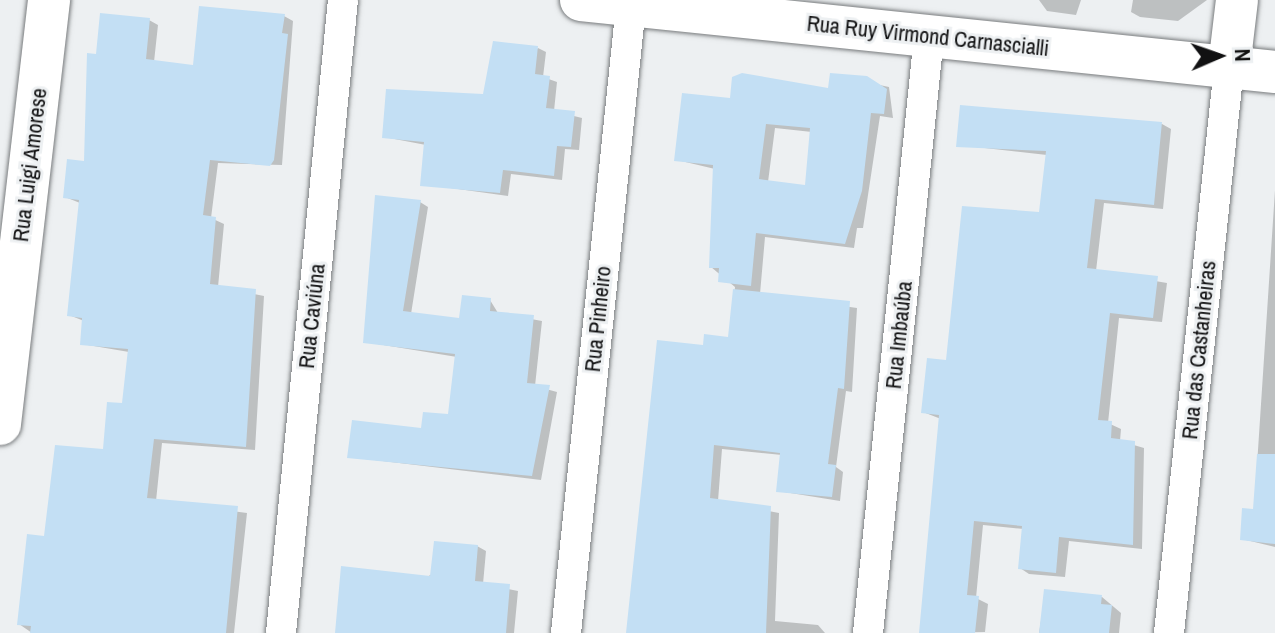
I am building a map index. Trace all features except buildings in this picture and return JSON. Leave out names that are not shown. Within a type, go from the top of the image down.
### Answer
[{"type":"street","name":"Rua Luigi Amorese","points":[[0,424],[49,0]]},
{"type":"street","name":"Rua Caviúna","points":[[281,633],[343,0]]},
{"type":"street","name":"Rua Ruy Virmond Carnascialli","points":[[581,0],[1275,72]]},
{"type":"street","points":[[1229,67],[1237,0]]},
{"type":"street","name":"Rua Pinheiro","points":[[566,633],[631,5]]},
{"type":"street","name":"Rua Imbaúba","points":[[868,633],[929,36]]},
{"type":"street","name":"Rua das Castanheiras","points":[[1169,633],[1229,67]]}]
